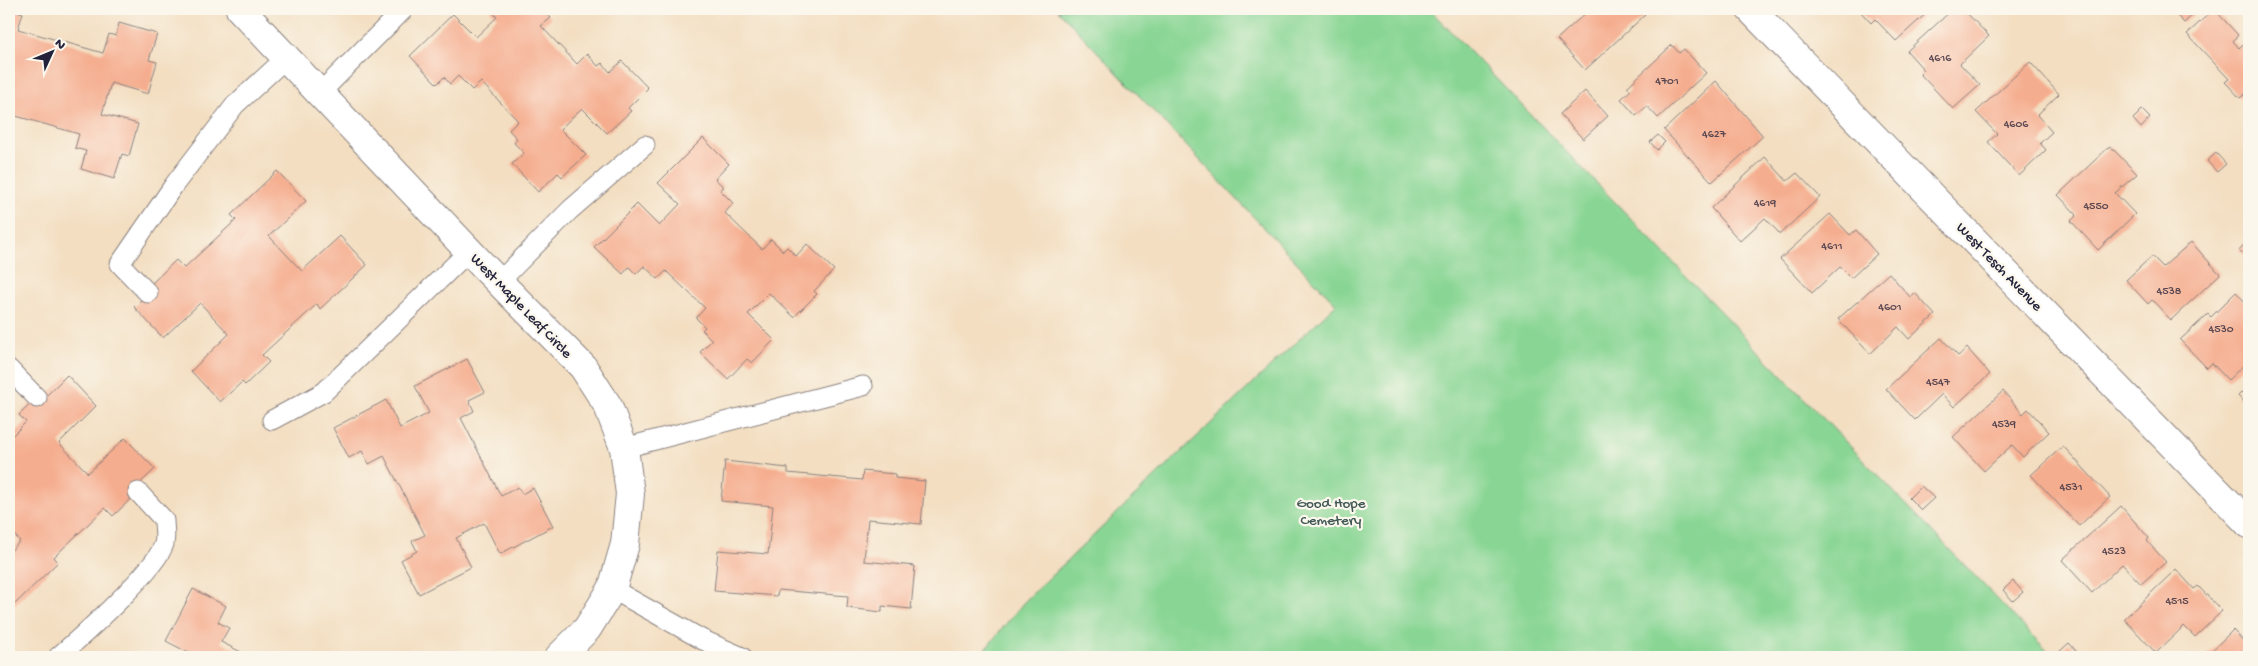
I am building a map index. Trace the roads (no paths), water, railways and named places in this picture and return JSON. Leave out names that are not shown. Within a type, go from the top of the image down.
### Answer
[{"type":"street","name":"West Maple Leaf Circle","points":[[240,9],[469,251],[583,367],[608,406],[624,448],[630,494],[626,544],[612,589],[587,629],[559,657]]},
{"type":"street","name":"West Tesch Avenue","points":[[1750,9],[2249,524]]},
{"type":"lane","points":[[320,93],[404,9]]},
{"type":"lane","points":[[148,294],[120,264],[174,185],[235,106],[287,57]]},
{"type":"lane","points":[[499,282],[570,210],[645,145]]},
{"type":"lane","points":[[272,420],[324,392],[469,251]]},
{"type":"lane","points":[[9,369],[37,398]]},
{"type":"lane","points":[[624,448],[863,386]]},
{"type":"lane","points":[[58,657],[91,628],[149,567],[164,544],[164,520],[138,492]]},
{"type":"lane","points":[[612,589],[703,640],[742,657]]},
{"type":"park label","name":"Good Hope Cemetery","points":[[1331,510]]}]
